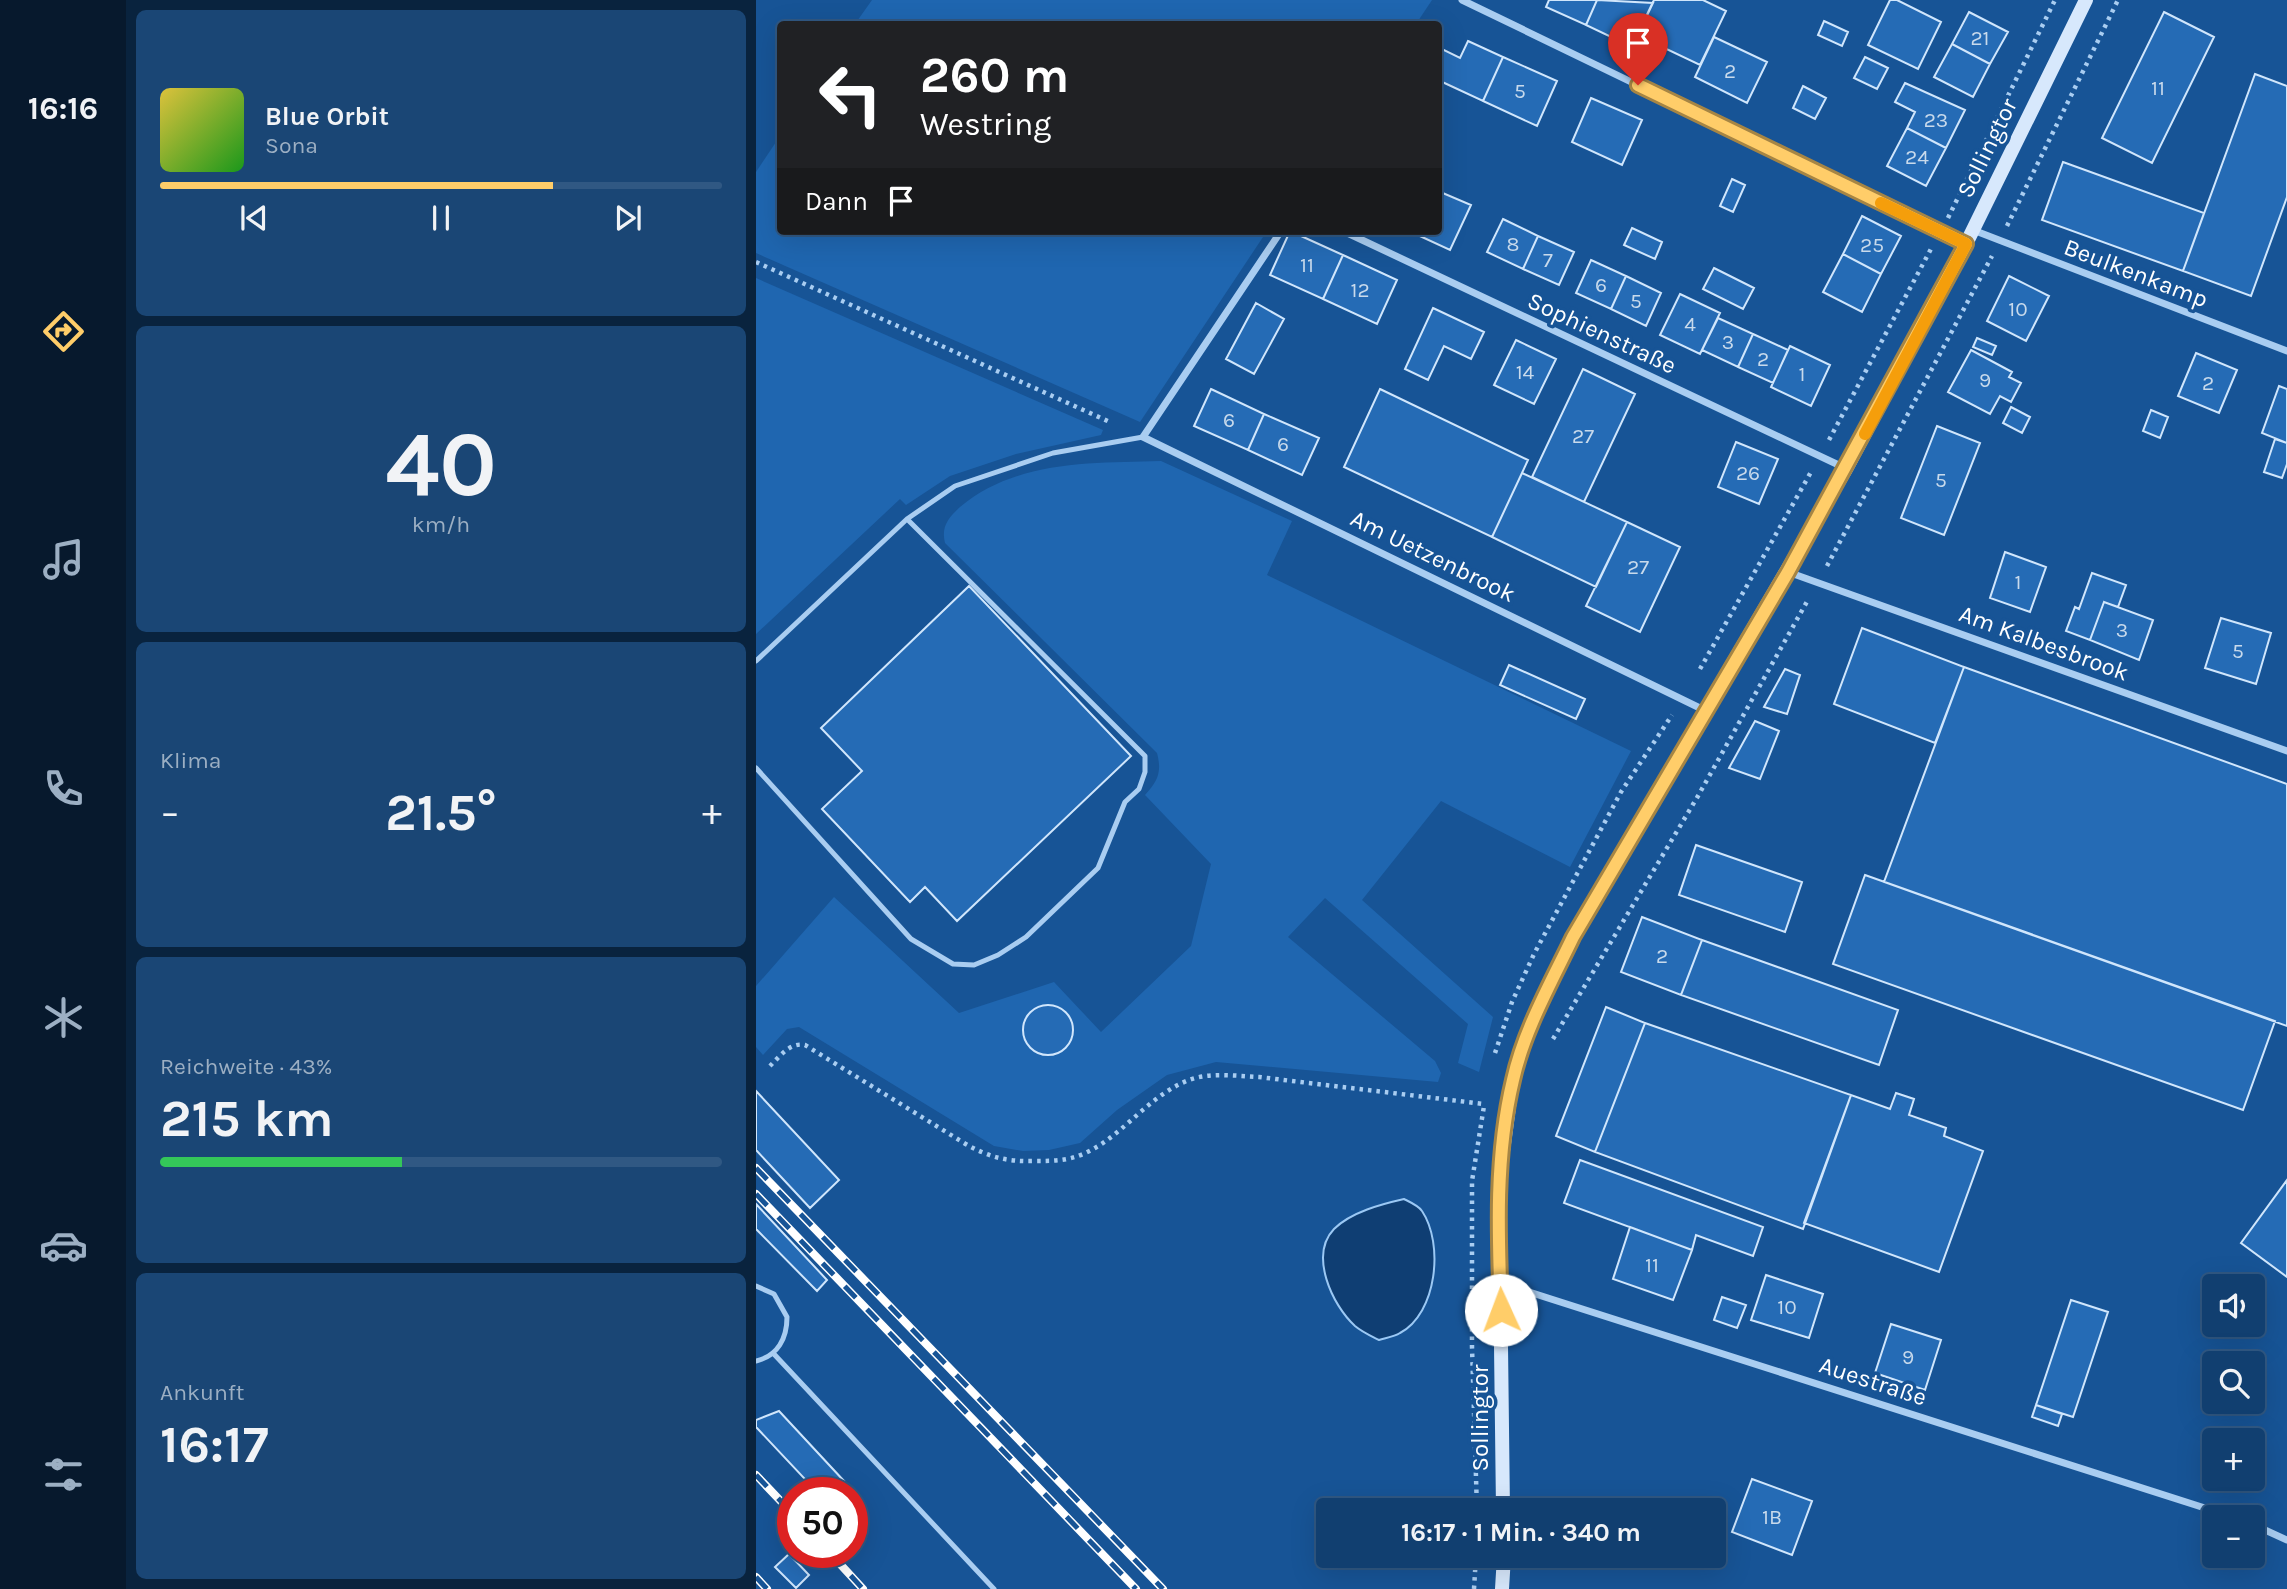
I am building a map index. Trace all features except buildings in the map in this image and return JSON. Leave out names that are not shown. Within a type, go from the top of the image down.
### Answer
[{"type":"main road","name":"Sollingtor","points":[[1503,1498],[1499,1181],[1513,1077],[1531,1026],[1573,937],[1846,469],[1966,244],[2086,0]]},
{"type":"main road","points":[[1502,1589],[1503,1568]]},
{"type":"street","points":[[1462,0],[1966,244]]},
{"type":"street","name":"Beulkenkamp","points":[[1972,229],[1999,242],[2287,351]]},
{"type":"street","points":[[1143,437],[1278,235]]},
{"type":"street","name":"Sophienstraße","points":[[1351,235],[1846,469]]},
{"type":"street","name":"Am Uetzenbrook","points":[[1143,437],[1706,711]]},
{"type":"street","name":"Am Kalbesbrook","points":[[1788,572],[2287,751]]},
{"type":"street","name":"Auestraße","points":[[1500,1283],[2202,1507]]},
{"type":"street","points":[[2265,1530],[2287,1539]]},
{"type":"lane","points":[[756,661],[906,519],[955,486],[1013,464],[1143,437]]},
{"type":"lane","points":[[756,768],[911,939],[953,964],[974,965],[999,955],[1026,937],[1098,867],[1125,802],[1139,789],[1145,772],[1145,756],[906,519]]},
{"type":"lane","points":[[756,1286],[774,1294],[787,1317],[782,1343],[773,1353],[756,1361]]},
{"type":"lane","points":[[773,1353],[994,1589]]},
{"type":"path","points":[[1683,699],[1820,457],[1941,232],[2055,0]]},
{"type":"path","points":[[1552,1041],[1698,796],[1818,582],[1999,242],[2118,0]]},
{"type":"path","points":[[756,262],[1143,437]]},
{"type":"path","points":[[770,1066],[791,1046],[797,1043],[805,1045],[984,1155],[1004,1160],[1061,1160],[1084,1154],[1155,1097],[1191,1079],[1221,1075],[1259,1077],[1484,1104]]},
{"type":"path","points":[[1474,1276],[1472,1347],[1478,1498]]},
{"type":"path","points":[[1474,1589],[1475,1568]]},
{"type":"shaded area","points":[[872,0],[1432,0],[1418,21],[857,21]]},
{"type":"shaded area","points":[[777,140],[777,235],[1264,235],[1140,422],[756,253],[756,172]]},
{"type":"shaded area","points":[[756,278],[1103,430],[1101,435],[1016,454],[950,476],[906,505],[900,499],[756,634]]},
{"type":"shaded area","points":[[1161,461],[1292,521],[1267,575],[1631,751],[1570,867],[1441,801],[1362,900],[1493,1017],[1479,1072],[1458,1063],[1468,1024],[1325,898],[1288,937],[1435,1061],[1441,1073],[1438,1082],[1216,1062],[1167,1075],[1117,1110],[1080,1143],[1049,1150],[1023,1151],[994,1146],[799,1027],[787,1029],[763,1055],[756,1047],[756,986],[834,897],[959,1013],[1054,982],[1101,1032],[1191,946],[1211,864],[1145,795],[1158,776],[1157,753],[945,543],[944,537],[946,523],[960,507],[1005,480],[1056,467]],"holes":[[[1048,1005],[1069,1015],[1073,1027],[1067,1047],[1056,1055],[1044,1055],[1034,1050],[1023,1031],[1025,1020],[1032,1010]]]},
{"type":"shaded area","points":[[1404,1199],[1421,1209],[1429,1225],[1433,1241],[1433,1277],[1422,1310],[1412,1323],[1398,1334],[1379,1340],[1355,1326],[1338,1306],[1326,1279],[1324,1252],[1327,1240],[1341,1223],[1367,1210]]},
{"type":"railway","points":[[756,1168],[1163,1589]]},
{"type":"railway","points":[[756,1194],[1136,1589]]},
{"type":"railway","points":[[756,1475],[777,1497]]},
{"type":"railway","points":[[844,1568],[863,1589]]},
{"type":"railway","points":[[756,1577],[767,1589]]},
{"type":"slow traffic","points":[[1865,434],[1966,244],[1881,203]]},
{"type":"route","points":[[1501,1310],[1499,1181],[1506,1116],[1513,1077],[1539,1007],[1573,937],[1846,469],[1966,244],[1638,85]]}]
